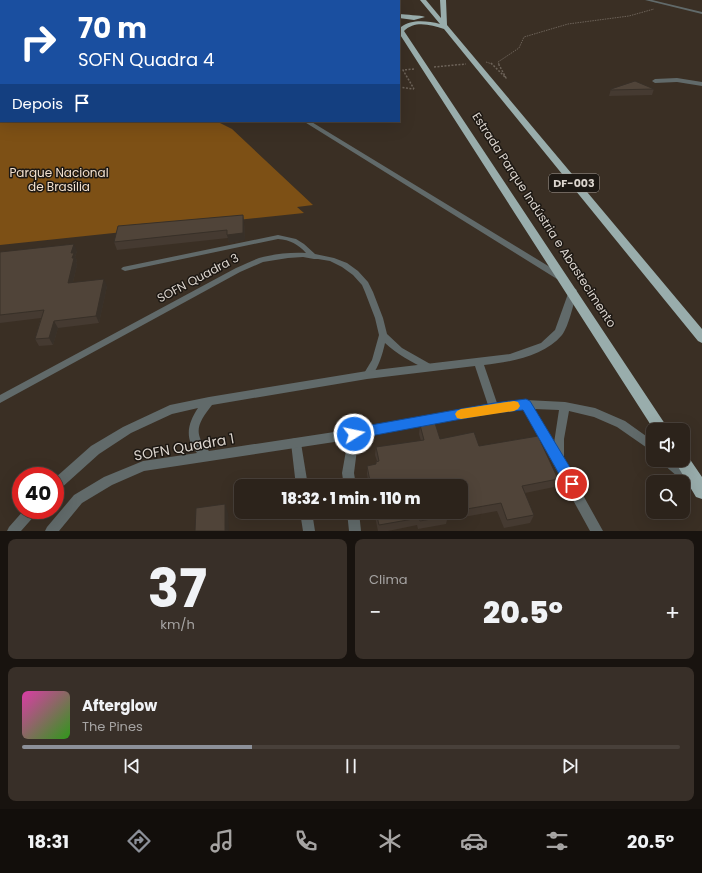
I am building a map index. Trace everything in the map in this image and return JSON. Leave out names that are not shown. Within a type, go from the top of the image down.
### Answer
[{"type":"highway","name":"DF-003","points":[[423,0],[702,338]]},
{"type":"highway","points":[[400,30],[418,23],[445,26],[443,0]]},
{"type":"highway","points":[[400,16],[414,18],[428,14],[431,10]]},
{"type":"highway","name":"Estrada Parque Indústria e Abastecimento","points":[[400,30],[563,279],[573,291],[658,423]]},
{"type":"highway","points":[[687,467],[702,491]]},
{"type":"street","points":[[647,0],[702,13]]},
{"type":"street","points":[[660,3],[666,0]]},
{"type":"street","points":[[655,81],[677,80],[702,84]]},
{"type":"street","points":[[64,478],[95,450],[127,430],[170,410],[209,401],[368,375],[510,358],[544,346],[559,332],[573,291]]},
{"type":"street","points":[[478,361],[494,408]]},
{"type":"street","points":[[208,457],[195,442],[194,426],[199,414],[209,401]]},
{"type":"street","points":[[526,404],[598,531]]},
{"type":"street","name":"SOFN Quadra 1","points":[[51,531],[78,499],[108,481],[143,466],[354,434],[494,408],[526,404],[565,406],[595,413],[621,424],[646,442]]},
{"type":"street","points":[[559,460],[559,439],[565,406]]},
{"type":"street","points":[[349,479],[348,472],[354,434]]},
{"type":"street","points":[[296,443],[301,479]]},
{"type":"street","points":[[675,467],[702,491]]},
{"type":"street","points":[[13,531],[24,519]]},
{"type":"street","points":[[307,519],[309,531]]},
{"type":"street","points":[[354,519],[356,531]]},
{"type":"lane","points":[[308,122],[563,279]]},
{"type":"lane","points":[[125,269],[278,237],[287,237],[300,242],[314,257]]},
{"type":"lane","name":"SOFN Quadra 3","points":[[0,399],[238,270],[260,261],[280,256],[302,255],[325,258],[343,265],[356,274],[364,284],[374,302],[384,335]]},
{"type":"lane","points":[[368,375],[376,361],[384,335],[406,354],[429,367]]},
{"type":"path","points":[[482,63],[490,62],[506,78],[498,62],[519,48],[524,37],[568,24],[629,16],[656,8],[660,3]]},
{"type":"path","points":[[427,68],[466,64]]},
{"type":"path","points":[[400,87],[414,89],[403,70],[419,68]]},
{"type":"green space","name":"Parque Nacional de Brasília","points":[[0,122],[218,122],[232,129],[313,205],[297,207],[304,213],[0,245]]},
{"type":"building","points":[[635,81],[654,89],[611,90],[611,89]]},
{"type":"building","points":[[243,215],[243,233],[227,235],[227,230],[114,242],[118,226]]},
{"type":"building","points":[[74,244],[71,253],[74,253],[72,258],[74,258],[68,283],[104,279],[96,316],[54,321],[49,338],[35,339],[44,310],[0,315],[0,252]]},
{"type":"building","points":[[435,423],[440,439],[474,432],[479,446],[538,436],[558,479],[522,486],[534,515],[507,520],[501,503],[468,509],[468,479],[370,479],[367,466],[376,464],[376,462],[379,461],[376,447],[424,440],[420,425]]},
{"type":"building","points":[[225,504],[225,531],[195,531],[196,508]]},
{"type":"building","points":[[378,519],[413,519],[379,525]]},
{"type":"building","points":[[419,519],[431,519],[420,521]]},
{"type":"slow traffic","points":[[461,414],[514,406]]},
{"type":"route","points":[[354,434],[494,408],[526,404],[572,484]]}]
